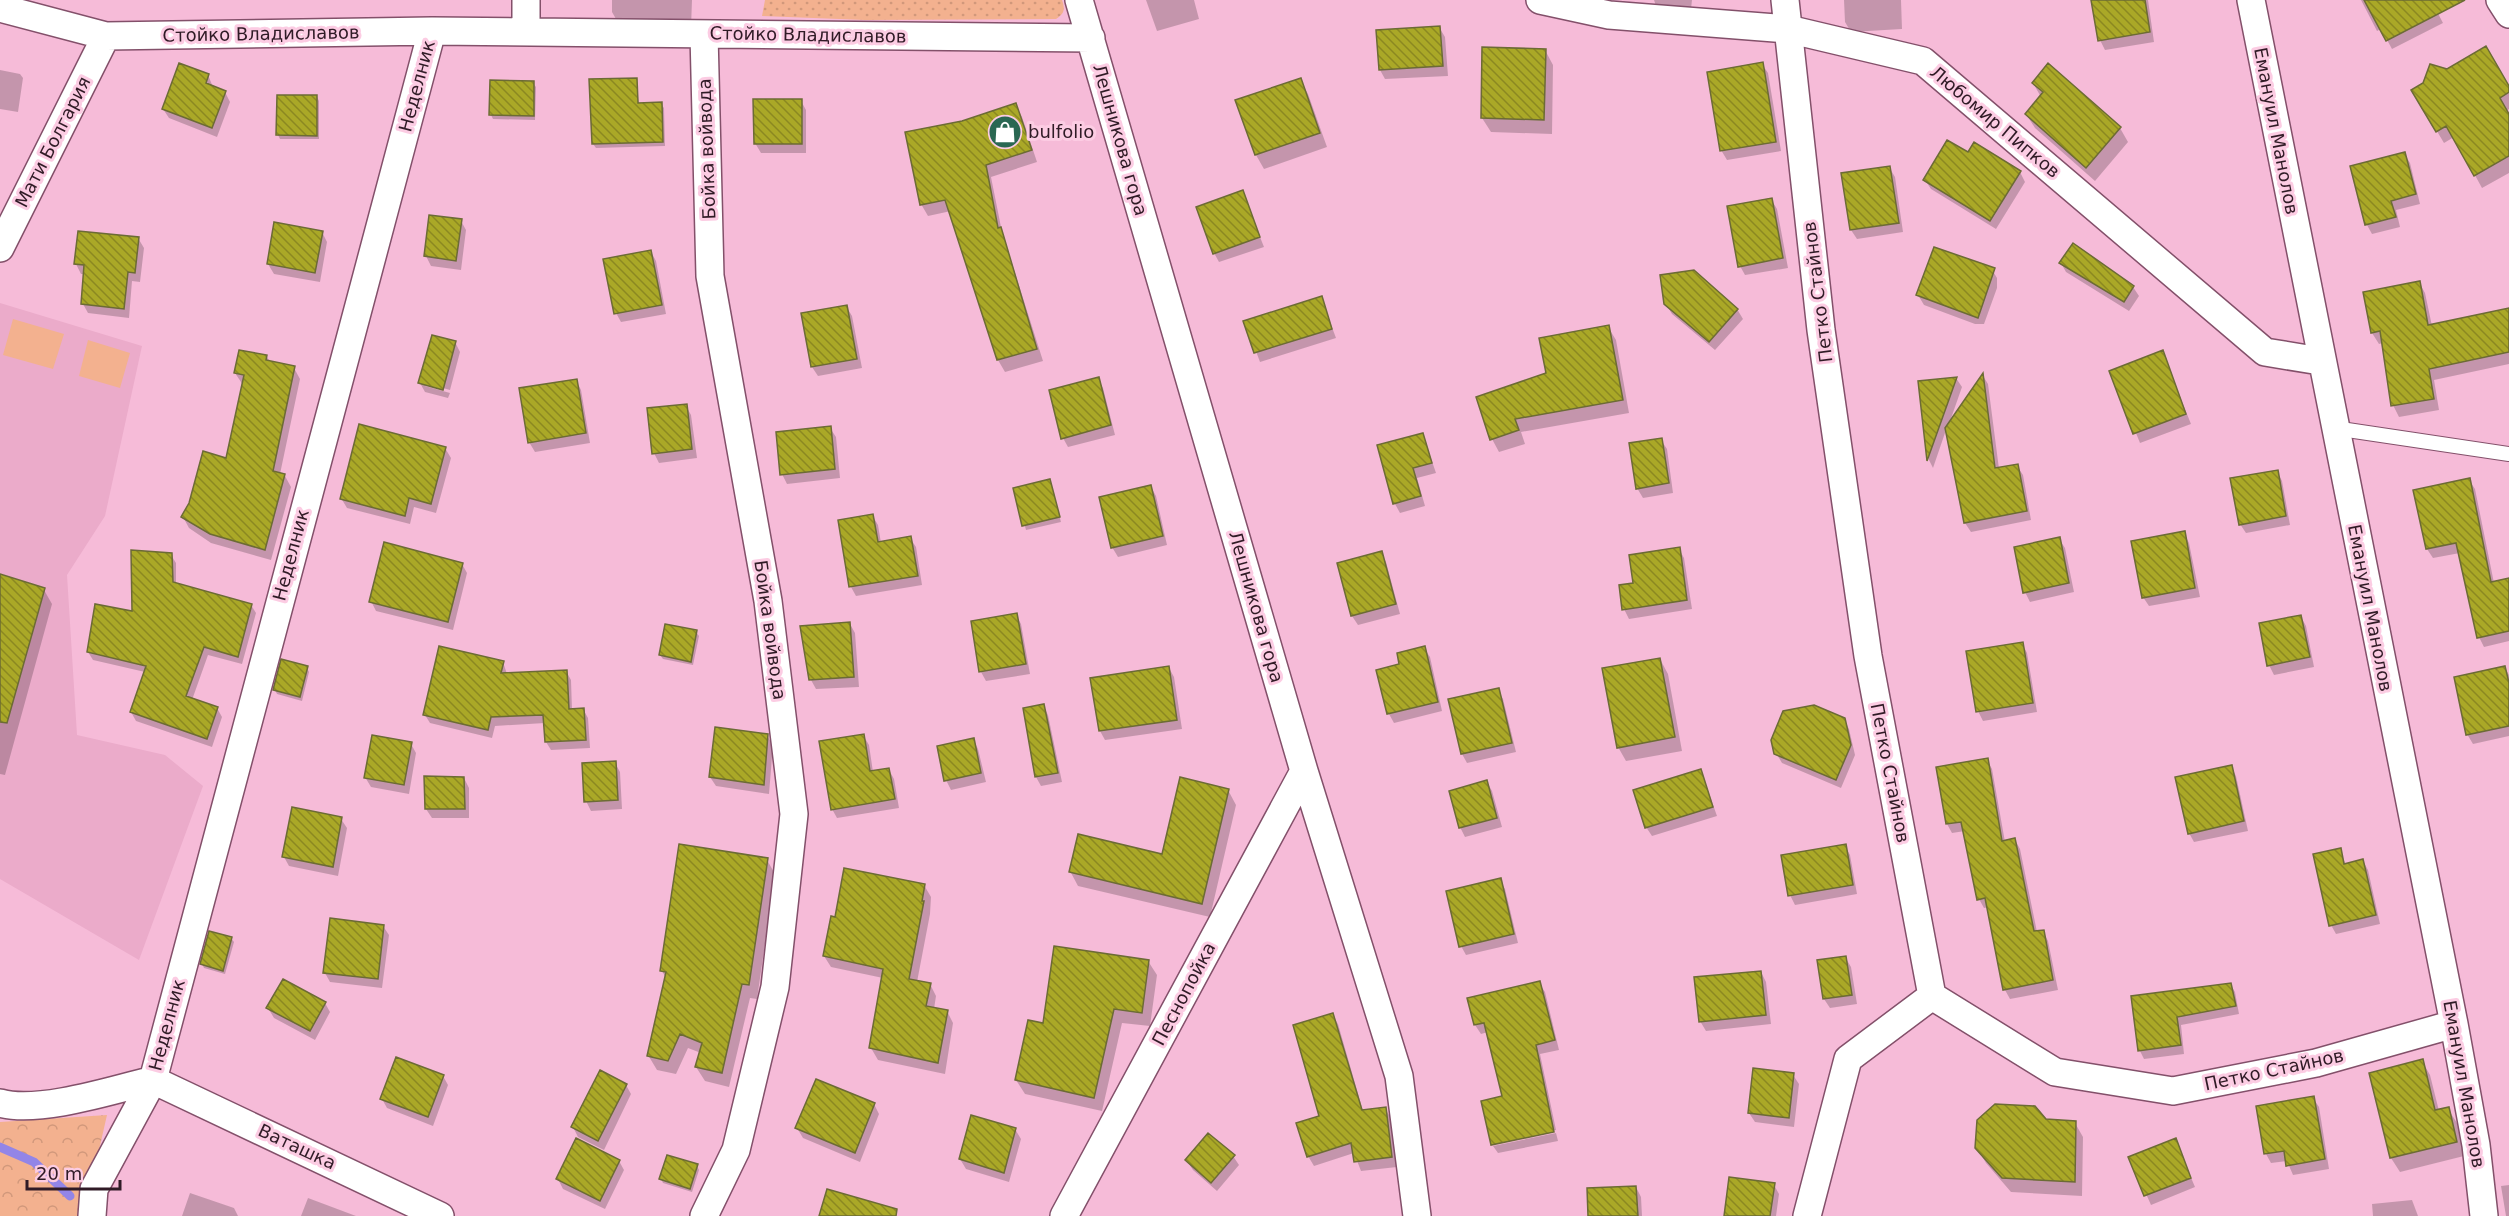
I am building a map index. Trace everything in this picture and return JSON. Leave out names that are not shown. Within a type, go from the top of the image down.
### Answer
[{"type":"street","points":[[526,0],[526,32]]},
{"type":"street","name":"Лешникова гора","points":[[1079,0],[1304,771],[1399,1076],[1417,1216]]},
{"type":"street","name":"Любомир Пипков","points":[[1540,0],[1609,15],[1788,29],[1923,61],[2265,352],[2320,361]]},
{"type":"street","name":"Петко Стайнов","points":[[1785,0],[1821,330],[1868,656],[1932,996],[2055,1072],[2173,1091],[2316,1063],[2454,1024]]},
{"type":"street","name":"Емануил Манолов","points":[[2251,0],[2320,361],[2454,1024],[2476,1144],[2484,1216]]},
{"type":"street","points":[[2500,0],[2509,14]]},
{"type":"street","name":"Стойко Владиславов","points":[[0,9],[106,36],[432,31],[1090,38]]},
{"type":"street","name":"Неделник","points":[[92,1216],[94,1189],[153,1080],[432,31]]},
{"type":"street","name":"Бойка войвода","points":[[704,33],[710,276],[768,601],[794,814],[775,987],[736,1150],[704,1216]]},
{"type":"street","name":"Мати Болгария","points":[[0,248],[106,36]]},
{"type":"street","name":"Песнопойка","points":[[1064,1216],[1304,771]]},
{"type":"street","points":[[1807,1216],[1848,1059],[1932,996]]},
{"type":"street","points":[[0,1103],[15,1107],[83,1097],[153,1080]]},
{"type":"street","name":"Ваташка","points":[[153,1080],[440,1216]]},
{"type":"lane","points":[[2334,428],[2509,454]]},
{"type":"shaded area","points":[[0,303],[142,346],[105,516],[67,575],[77,735],[165,755],[203,786],[139,960],[0,879]]},
{"type":"green space","points":[[765,0],[1062,0],[1064,8],[1063,13],[1056,19],[865,20],[762,16]]},
{"type":"green space","points":[[13,319],[64,334],[53,369],[3,355]]},
{"type":"green space","points":[[88,340],[130,353],[120,388],[79,376]]},
{"type":"green space","points":[[107,1115],[84,1216],[0,1216],[0,1122]]},
{"type":"building","points":[[2091,0],[2145,0],[2150,32],[2098,41]]},
{"type":"building","points":[[2364,0],[2465,0],[2386,41]]},
{"type":"building","points":[[1440,26],[1443,66],[1379,70],[1376,30]]},
{"type":"building","points":[[2486,46],[2509,86],[2509,92],[2500,98],[2509,114],[2509,156],[2474,176],[2446,126],[2436,132],[2411,90],[2423,83],[2430,64],[2447,69]]},
{"type":"building","points":[[1482,47],[1546,49],[1544,120],[1481,118]]},
{"type":"building","points":[[1763,62],[1776,142],[1720,151],[1707,72]]},
{"type":"building","points":[[179,63],[209,74],[206,83],[226,91],[212,128],[162,109]]},
{"type":"building","points":[[2048,63],[2121,127],[2086,168],[2025,114],[2043,92],[2032,83]]},
{"type":"building","points":[[637,78],[638,103],[662,102],[663,142],[592,144],[589,79]]},
{"type":"building","points":[[1301,78],[1320,133],[1255,155],[1235,100]]},
{"type":"building","points":[[490,80],[534,81],[534,116],[489,115]]},
{"type":"building","points":[[277,95],[317,95],[317,136],[276,135]]},
{"type":"building","points":[[753,99],[802,99],[802,144],[754,144]]},
{"type":"building","points":[[1016,103],[1032,150],[986,165],[998,228],[1001,227],[1037,349],[997,360],[945,200],[920,205],[905,132],[962,121]]},
{"type":"building","points":[[1947,140],[1968,152],[1974,142],[2021,171],[1990,221],[1923,180]]},
{"type":"building","points":[[2405,152],[2416,194],[2391,201],[2396,217],[2365,225],[2350,166]]},
{"type":"building","points":[[1890,166],[1899,223],[1850,230],[1841,173]]},
{"type":"building","points":[[1243,190],[1260,237],[1213,254],[1196,207]]},
{"type":"building","points":[[1772,198],[1783,258],[1738,267],[1727,206]]},
{"type":"building","points":[[429,215],[462,219],[456,261],[424,256]]},
{"type":"building","points":[[274,222],[323,231],[315,273],[267,264]]},
{"type":"building","points":[[78,231],[139,237],[135,273],[128,272],[124,309],[81,304],[84,265],[74,264]]},
{"type":"building","points":[[2073,243],[2134,286],[2124,302],[2059,263]]},
{"type":"building","points":[[1934,247],[1995,268],[1978,318],[1916,295]]},
{"type":"building","points":[[651,250],[662,305],[614,314],[603,259]]},
{"type":"building","points":[[1694,270],[1738,309],[1709,342],[1664,304],[1660,275]]},
{"type":"building","points":[[2420,281],[2428,325],[2509,308],[2509,352],[2429,369],[2434,399],[2391,406],[2380,331],[2371,333],[2363,292]]},
{"type":"building","points":[[1322,296],[1332,329],[1254,353],[1243,321]]},
{"type":"building","points":[[847,305],[857,359],[811,367],[801,313]]},
{"type":"building","points":[[1609,325],[1623,400],[1515,419],[1519,430],[1490,440],[1476,397],[1546,373],[1539,338]]},
{"type":"building","points":[[432,335],[456,341],[443,390],[418,383]]},
{"type":"building","points":[[239,350],[267,355],[266,360],[295,366],[273,471],[285,474],[265,550],[210,534],[181,517],[189,503],[203,451],[226,458],[244,375],[234,373]]},
{"type":"building","points":[[2163,350],[2186,414],[2133,434],[2109,371]]},
{"type":"building","points":[[1983,373],[1995,468],[2018,464],[2027,511],[1964,523],[1945,428]]},
{"type":"building","points":[[1099,377],[1111,425],[1061,439],[1049,390]]},
{"type":"building","points":[[1957,377],[1927,461],[1918,381]]},
{"type":"building","points":[[577,379],[586,433],[528,443],[519,388]]},
{"type":"building","points":[[687,404],[692,449],[652,454],[647,408]]},
{"type":"building","points":[[359,424],[446,447],[431,504],[409,498],[405,516],[340,499]]},
{"type":"building","points":[[831,426],[835,469],[780,475],[776,432]]},
{"type":"building","points":[[1423,433],[1432,463],[1413,468],[1421,496],[1393,504],[1377,445]]},
{"type":"building","points":[[1662,438],[1669,483],[1636,489],[1629,443]]},
{"type":"building","points":[[2278,470],[2286,516],[2239,525],[2230,478]]},
{"type":"building","points":[[2470,478],[2491,582],[2509,578],[2509,631],[2477,638],[2456,543],[2426,549],[2413,490]]},
{"type":"building","points":[[1050,479],[1060,517],[1022,526],[1013,488]]},
{"type":"building","points":[[1151,485],[1163,536],[1111,548],[1099,497]]},
{"type":"building","points":[[873,514],[878,542],[911,536],[918,576],[849,587],[838,520]]},
{"type":"building","points":[[2185,531],[2195,588],[2142,598],[2131,541]]},
{"type":"building","points":[[2060,537],[2069,583],[2023,593],[2014,547]]},
{"type":"building","points":[[384,542],[463,563],[448,622],[369,602]]},
{"type":"building","points":[[1680,547],[1687,600],[1622,610],[1619,585],[1633,583],[1629,555]]},
{"type":"building","points":[[131,550],[172,553],[173,582],[252,604],[238,657],[204,647],[186,696],[218,707],[207,739],[130,712],[146,666],[87,652],[95,604],[132,611]]},
{"type":"building","points":[[1382,551],[1396,604],[1351,616],[1337,563]]},
{"type":"building","points":[[0,574],[45,588],[7,723],[0,722]]},
{"type":"building","points":[[1017,613],[1026,664],[979,672],[971,621]]},
{"type":"building","points":[[2301,615],[2310,657],[2267,666],[2259,623]]},
{"type":"building","points":[[850,622],[854,677],[809,680],[800,626]]},
{"type":"building","points":[[665,624],[697,630],[691,662],[659,655]]},
{"type":"building","points":[[2023,642],[2033,703],[1976,712],[1966,651]]},
{"type":"building","points":[[439,646],[504,661],[501,673],[567,670],[569,709],[584,708],[586,740],[545,742],[543,715],[491,717],[488,730],[423,715]]},
{"type":"building","points":[[1425,646],[1438,702],[1387,714],[1376,670],[1399,664],[1397,653]]},
{"type":"building","points":[[1660,658],[1675,737],[1617,748],[1602,668]]},
{"type":"building","points":[[281,659],[308,666],[300,697],[273,690]]},
{"type":"building","points":[[1169,666],[1177,720],[1099,731],[1090,678]]},
{"type":"building","points":[[2505,666],[2509,683],[2509,726],[2466,735],[2454,677]]},
{"type":"building","points":[[1499,688],[1512,743],[1461,754],[1448,699]]},
{"type":"building","points":[[1044,704],[1058,773],[1035,777],[1023,708]]},
{"type":"building","points":[[1814,705],[1845,718],[1851,745],[1836,780],[1774,754],[1771,740],[1783,711]]},
{"type":"building","points":[[715,727],[768,734],[764,785],[709,777]]},
{"type":"building","points":[[864,734],[870,771],[889,768],[895,799],[831,810],[819,741]]},
{"type":"building","points":[[372,735],[412,742],[404,785],[364,778]]},
{"type":"building","points":[[974,738],[981,773],[944,781],[937,746]]},
{"type":"building","points":[[1988,758],[2002,841],[2015,838],[2034,931],[2044,930],[2053,980],[2003,990],[1985,898],[1977,900],[1961,822],[1946,824],[1936,767]]},
{"type":"building","points":[[616,761],[618,800],[584,802],[582,763]]},
{"type":"building","points":[[2232,765],[2244,821],[2188,834],[2175,777]]},
{"type":"building","points":[[1701,769],[1713,807],[1645,828],[1633,790]]},
{"type":"building","points":[[424,776],[464,777],[465,809],[425,809]]},
{"type":"building","points":[[1180,777],[1229,789],[1202,904],[1069,872],[1078,834],[1162,854]]},
{"type":"building","points":[[1487,780],[1497,818],[1459,828],[1449,791]]},
{"type":"building","points":[[292,807],[342,817],[333,867],[282,857]]},
{"type":"building","points":[[679,844],[768,858],[749,985],[742,984],[722,1073],[695,1067],[702,1043],[680,1034],[668,1061],[647,1056],[666,972],[660,971]]},
{"type":"building","points":[[1846,844],[1853,885],[1788,896],[1781,855]]},
{"type":"building","points":[[2341,848],[2344,864],[2363,859],[2376,915],[2329,926],[2313,854]]},
{"type":"building","points":[[844,868],[925,884],[922,901],[924,901],[909,979],[931,983],[926,1006],[948,1010],[938,1063],[869,1048],[883,969],[823,956],[831,916],[835,917]]},
{"type":"building","points":[[1501,878],[1514,934],[1459,947],[1446,891]]},
{"type":"building","points":[[330,918],[384,925],[378,979],[323,973]]},
{"type":"building","points":[[209,931],[232,937],[223,971],[200,964]]},
{"type":"building","points":[[1054,946],[1149,960],[1142,1013],[1114,1009],[1094,1098],[1015,1080],[1028,1020],[1043,1023]]},
{"type":"building","points":[[1846,956],[1852,995],[1823,999],[1817,960]]},
{"type":"building","points":[[1761,971],[1766,1015],[1699,1022],[1694,977]]},
{"type":"building","points":[[283,979],[326,1002],[310,1031],[266,1008]]},
{"type":"building","points":[[1540,981],[1555,1040],[1536,1045],[1554,1132],[1491,1145],[1481,1101],[1502,1096],[1484,1023],[1474,1025],[1467,998]]},
{"type":"building","points":[[2231,983],[2236,1006],[2177,1017],[2181,1045],[2138,1051],[2131,996]]},
{"type":"building","points":[[1333,1013],[1362,1110],[1386,1107],[1392,1157],[1354,1162],[1351,1143],[1307,1157],[1296,1123],[1319,1116],[1293,1025]]},
{"type":"building","points":[[396,1057],[444,1075],[428,1117],[380,1099]]},
{"type":"building","points":[[2423,1059],[2435,1110],[2449,1107],[2457,1142],[2390,1158],[2369,1073]]},
{"type":"building","points":[[1753,1068],[1794,1073],[1789,1118],[1748,1113]]},
{"type":"building","points":[[600,1070],[627,1084],[598,1141],[571,1127]]},
{"type":"building","points":[[816,1079],[875,1103],[855,1153],[795,1128]]},
{"type":"building","points":[[2314,1096],[2325,1159],[2286,1166],[2284,1151],[2264,1154],[2256,1106]]},
{"type":"building","points":[[1995,1104],[2035,1106],[2046,1119],[2076,1121],[2075,1182],[2002,1178],[1975,1148],[1977,1120]]},
{"type":"building","points":[[971,1115],[1016,1128],[1004,1173],[959,1159]]},
{"type":"building","points":[[1208,1133],[1235,1155],[1211,1183],[1185,1160]]},
{"type":"building","points":[[576,1138],[620,1160],[600,1201],[556,1179]]},
{"type":"building","points":[[2176,1138],[2191,1178],[2144,1196],[2128,1157]]},
{"type":"building","points":[[667,1155],[698,1164],[690,1189],[659,1179]]},
{"type":"building","points":[[1729,1177],[1775,1183],[1770,1216],[1724,1216]]},
{"type":"building","points":[[1636,1186],[1638,1216],[1588,1216],[1587,1188]]},
{"type":"building","points":[[827,1189],[897,1209],[896,1216],[819,1216]]},
{"type":"waterway","points":[[0,1147],[34,1162],[70,1196]]},
{"type":"place","name":"bulfolio","points":[[1005,132]]}]
